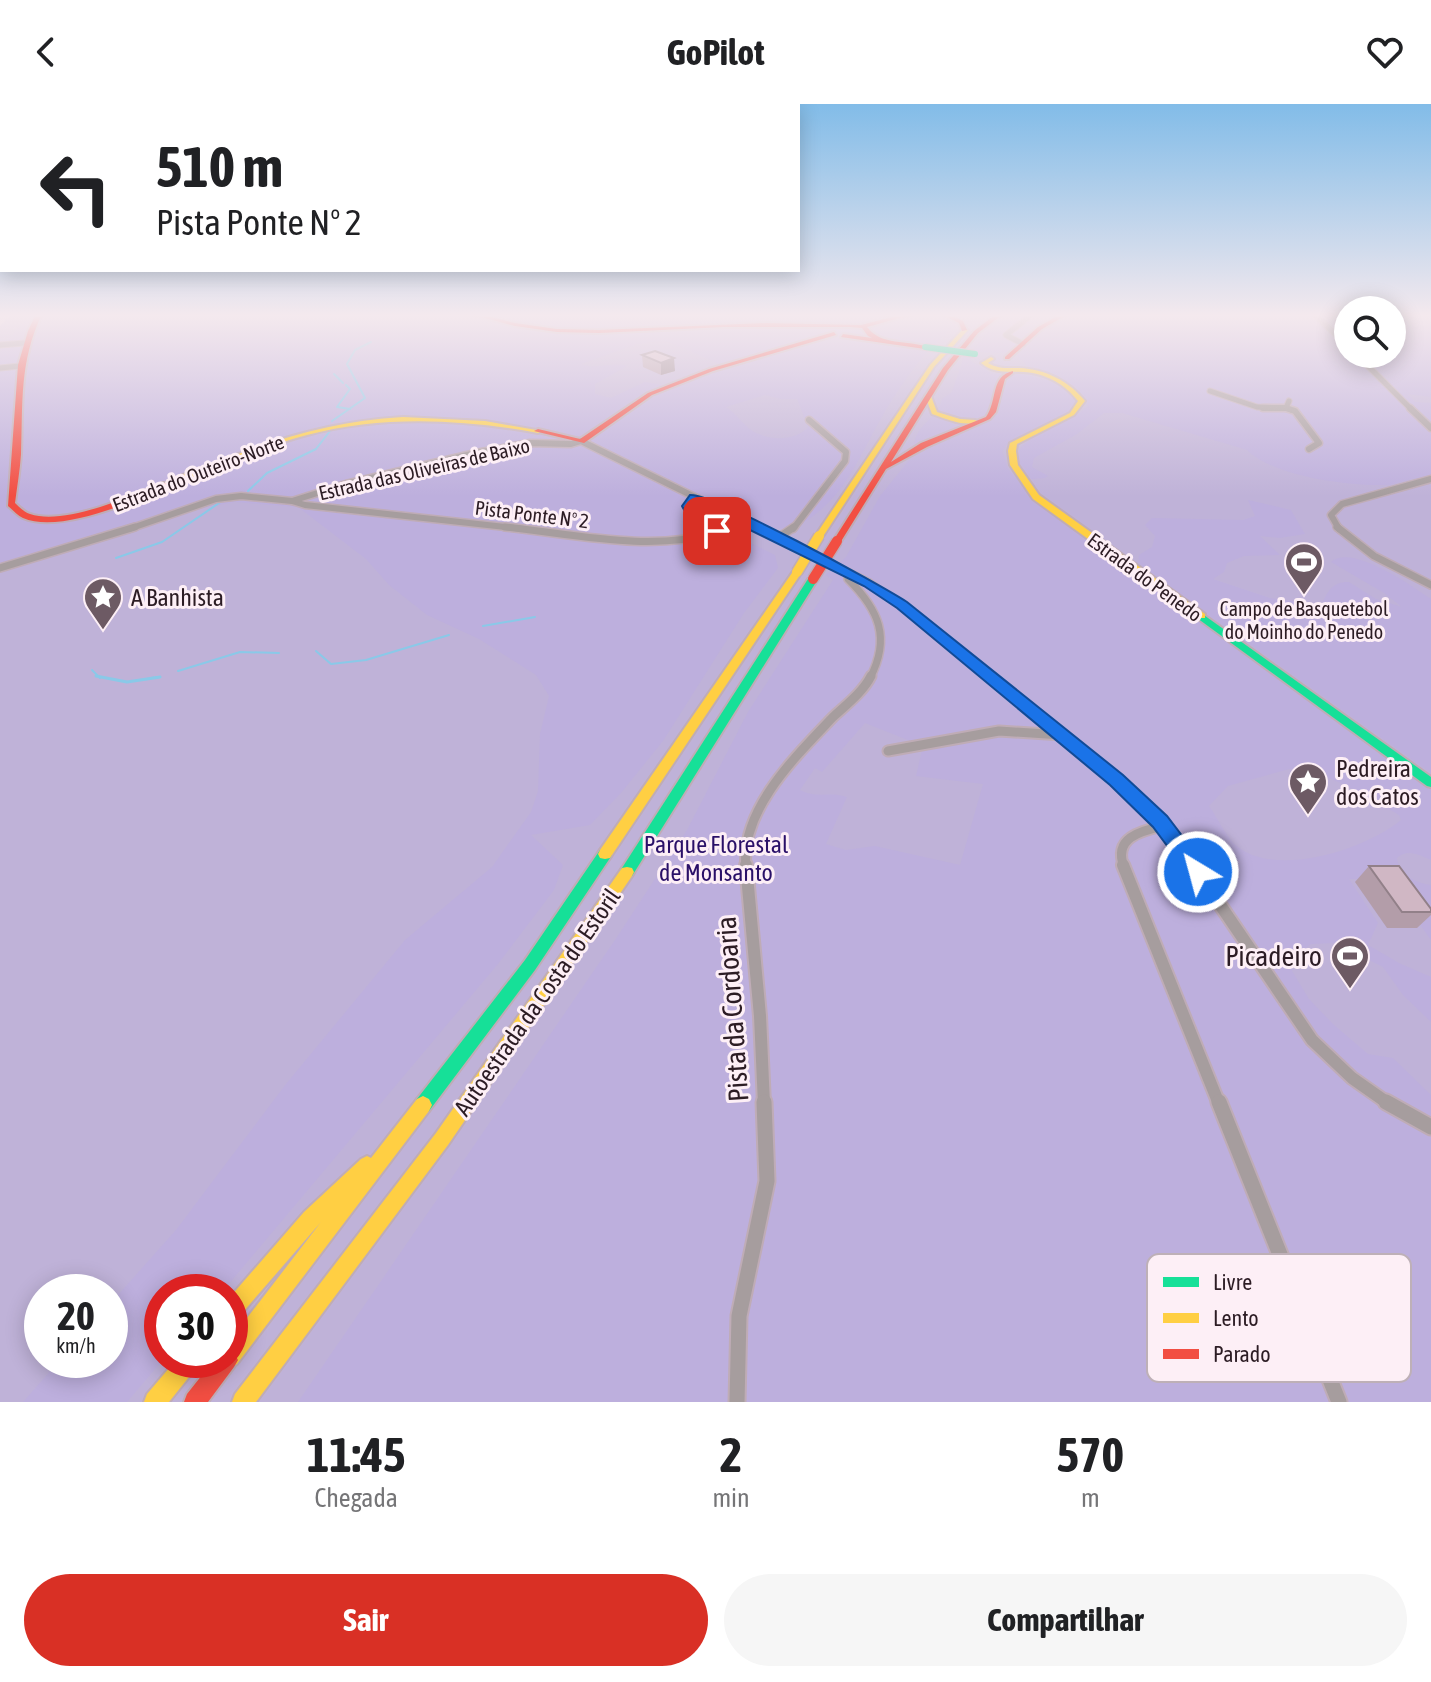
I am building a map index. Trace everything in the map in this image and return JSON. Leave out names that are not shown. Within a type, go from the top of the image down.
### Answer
[{"type":"main road","name":"Estrada do Outeiro-Norte","points":[[19,375],[15,397],[17,450],[11,504],[19,513],[39,517],[63,517],[96,511],[282,441],[371,422],[429,417],[475,419],[533,428],[581,441]]},
{"type":"main road","points":[[581,441],[650,394],[699,375]]},
{"type":"main road","name":"Autoestrada da Costa do Estoril","points":[[248,1333],[530,965],[797,572],[926,375]]},
{"type":"main road","name":"Autoestrada da Costa do Estoril","points":[[245,1402],[442,1139],[647,844],[943,375]]},
{"type":"main road","points":[[928,396],[934,413],[944,418],[969,423],[980,421],[990,411],[998,378],[996,375]]},
{"type":"main road","points":[[882,470],[924,445],[988,418],[993,412],[1002,378],[1009,375]]},
{"type":"main road","name":"Estrada do Penedo","points":[[1028,375],[1064,385],[1082,401],[1071,414],[1025,436],[1011,447],[1008,454],[1010,463],[1036,497],[1431,783]]},
{"type":"main road","points":[[248,1291],[311,1219],[403,1131]]},
{"type":"main road","points":[[155,1402],[175,1378]]},
{"type":"main road","name":"Autoestrada da Costa do Estoril","points":[[195,1402],[214,1378]]},
{"type":"street","points":[[1377,375],[1431,428]]},
{"type":"street","points":[[1217,394],[1210,391],[1227,392],[1253,406],[1295,411],[1319,443],[1309,449]]},
{"type":"street","points":[[1286,408],[1289,401]]},
{"type":"street","points":[[778,538],[790,532],[845,461],[846,452],[809,420]]},
{"type":"street","points":[[581,441],[848,573],[919,618],[1065,736],[1163,826],[1215,894],[1312,1040],[1352,1078],[1399,1111],[1431,1127]]},
{"type":"street","name":"Estrada das Oliveiras de Baixo","points":[[0,568],[87,543],[216,499],[241,496],[292,501],[346,484],[476,453],[530,443],[571,444],[581,441]]},
{"type":"street","points":[[1431,479],[1342,504],[1331,515],[1336,528],[1352,541],[1431,585]]},
{"type":"street","name":"Pista Ponte Nº 2","points":[[292,501],[305,505],[656,543],[691,540],[716,533],[692,514],[688,506],[695,498]]},
{"type":"street","name":"Pista da Cordoaria","points":[[737,1402],[739,1316],[767,1181],[760,1016],[744,849],[751,822],[775,786],[812,739],[868,682],[881,657],[878,622],[863,594],[848,579],[848,573]]},
{"type":"street","points":[[888,751],[999,731],[1065,736]]},
{"type":"street","points":[[1163,826],[1127,839],[1120,850],[1120,857],[1280,1254]]},
{"type":"street","points":[[1331,1382],[1339,1402]]},
{"type":"green space","name":"Parque Florestal de Monsanto","points":[[0,375],[1431,375],[1431,1402],[0,1402]]},
{"type":"green space","points":[[0,375],[612,375],[595,384],[595,394],[611,398],[645,382],[667,386],[697,375],[909,375],[850,475],[824,507],[797,526],[760,528],[741,538],[775,555],[778,568],[744,613],[663,741],[621,793],[590,825],[531,835],[563,865],[554,890],[498,964],[237,1274],[144,1274],[144,1378],[148,1378],[127,1402],[23,1402],[44,1378],[128,1378],[128,1284],[176,1230],[286,1084],[405,940],[492,867],[531,812],[538,791],[540,734],[549,696],[536,675],[479,639],[427,615],[389,585],[366,559],[298,507],[235,502],[194,510],[99,543],[0,572]],"holes":[[[765,395],[797,399],[808,427],[797,435],[782,438],[760,435],[726,407]]]},
{"type":"green space","points":[[958,375],[1021,375],[1047,380],[1070,391],[1077,403],[1070,411],[1011,440],[1002,451],[1008,469],[1035,501],[1431,790],[1431,860],[1409,853],[1397,858],[1401,869],[1409,877],[1431,885],[1431,940],[1387,878],[1349,879],[1378,923],[1368,945],[1431,977],[1431,1022],[1403,995],[1383,967],[1335,943],[1311,944],[1294,957],[1292,971],[1309,999],[1333,1024],[1368,1054],[1393,1058],[1431,1095],[1431,1402],[298,1402],[687,830],[748,712],[833,580],[826,575],[846,557],[880,496],[915,453],[920,429],[935,413],[942,399],[952,392]],"holes":[[[865,723],[923,746],[916,776],[983,784],[960,865],[875,846],[846,850],[826,844],[847,797],[800,790],[815,768],[822,772]],[[1289,769],[1346,786],[1399,815],[1401,820],[1386,831],[1345,849],[1298,860],[1275,860],[1255,856],[1238,847],[1209,806],[1228,786]]]},
{"type":"green space","points":[[1041,375],[1431,375],[1431,397],[1408,394],[1415,402],[1431,403],[1431,481],[1418,478],[1368,485],[1311,478],[1274,467],[1247,450],[1122,413],[1104,413],[1077,434],[1034,458],[1032,467],[1048,476],[1032,479],[1021,473],[1015,456],[1031,439],[1088,406],[1084,397],[1071,386]]},
{"type":"green space","points":[[1248,500],[1291,510],[1305,534],[1280,538],[1260,536],[1280,555],[1244,556],[1227,563],[1224,572],[1213,579],[1270,598],[1322,605],[1331,588],[1349,582],[1376,599],[1402,607],[1331,562],[1352,558],[1381,568],[1431,599],[1431,773],[1138,565],[1139,555],[1152,547],[1155,536],[1145,525],[1152,518],[1243,520],[1255,516]]},
{"type":"building","points":[[1369,866],[1399,866],[1431,912],[1402,912]]},
{"type":"waterway","points":[[335,375],[343,383]]},
{"type":"waterway","points":[[349,409],[365,398],[353,375]]},
{"type":"waterway","points":[[346,385],[350,389],[337,407],[349,409]]},
{"type":"waterway","points":[[332,421],[349,409]]},
{"type":"waterway","points":[[248,491],[267,473],[316,449],[330,431]]},
{"type":"waterway","points":[[116,558],[162,542],[222,501]]},
{"type":"waterway","points":[[483,626],[535,617]]},
{"type":"waterway","points":[[316,651],[331,664],[366,660],[449,635]]},
{"type":"waterway","points":[[178,671],[240,652],[279,653]]},
{"type":"waterway","points":[[92,670],[98,676]]},
{"type":"waterway","points":[[98,676],[127,682],[160,677],[151,678]]},
{"type":"traffic: fast","points":[[627,872],[813,579]]},
{"type":"traffic: fast","points":[[1201,616],[1431,783]]},
{"type":"traffic: fast","points":[[423,1105],[530,965],[605,854]]},
{"type":"traffic: slow","points":[[819,536],[926,375]]},
{"type":"traffic: slow","points":[[1045,375],[1070,388],[1082,401],[1072,414],[1014,443],[1012,458],[1021,478],[1036,497],[1201,616]]},
{"type":"traffic: slow","points":[[928,396],[934,413],[959,421],[975,422]]},
{"type":"traffic: slow","points":[[166,485],[283,440],[349,424],[403,419],[458,420],[538,431]]},
{"type":"traffic: slow","points":[[797,572],[819,536]]},
{"type":"traffic: slow","points":[[605,854],[797,572]]},
{"type":"traffic: slow","points":[[243,1402],[442,1139],[627,872]]},
{"type":"traffic: slow","points":[[248,1333],[423,1105]]},
{"type":"traffic: slow","points":[[248,1291],[311,1219],[367,1165]]},
{"type":"traffic: slow","points":[[155,1402],[175,1378]]},
{"type":"traffic: jam","points":[[20,375],[17,454],[11,504],[20,512],[41,519],[77,516],[166,485]]},
{"type":"traffic: jam","points":[[538,431],[581,441],[650,394],[699,375]]},
{"type":"traffic: jam","points":[[837,541],[942,375]]},
{"type":"traffic: jam","points":[[887,467],[924,445],[988,418],[993,412],[1002,378],[1007,375]]},
{"type":"traffic: jam","points":[[813,579],[837,541]]},
{"type":"traffic: jam","points":[[195,1402],[213,1378]]},
{"type":"place","name":"Campo de Basquetebol do Moinho do Penedo","points":[[1304,596]]},
{"type":"place","name":"A Banhista","points":[[103,631]]},
{"type":"place","name":"Pedreira dos Catos","points":[[1308,816]]},
{"type":"place","name":"Picadeiro","points":[[1350,990]]},
{"type":"route","points":[[717,531],[692,514],[688,506],[690,501],[695,498],[741,519],[869,583],[902,605],[1117,780],[1160,822],[1198,872]]}]
